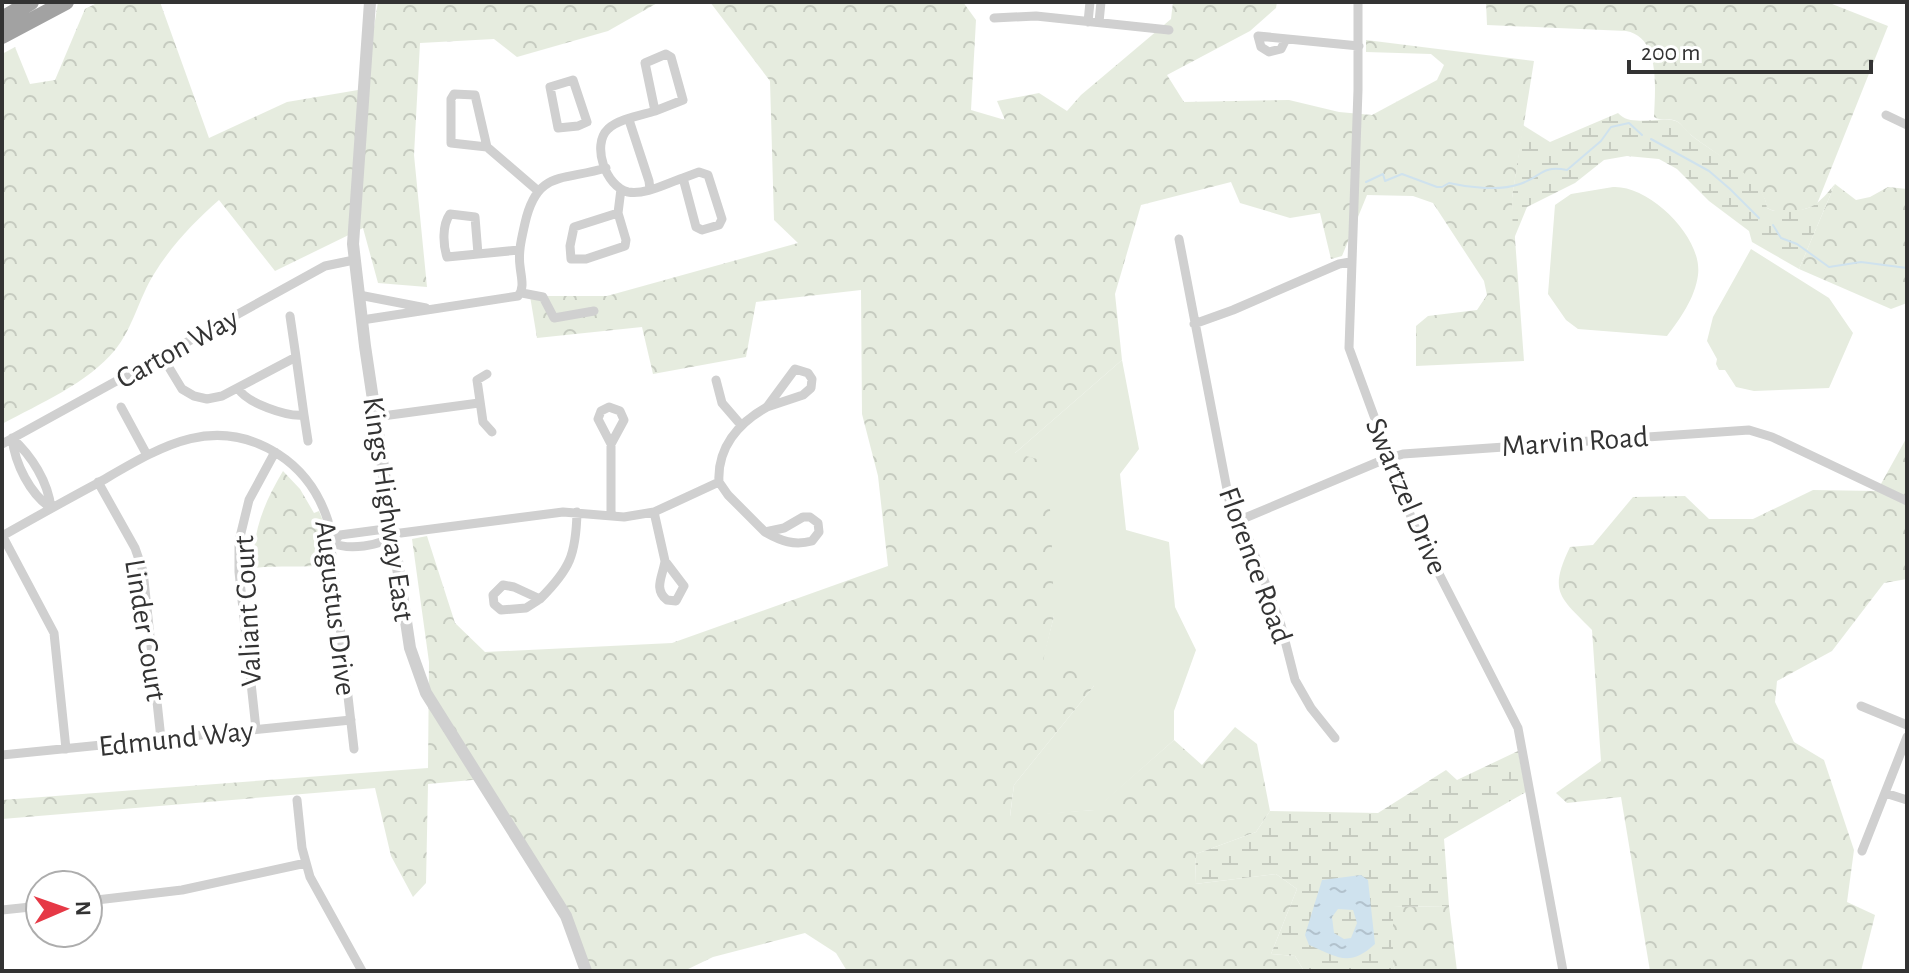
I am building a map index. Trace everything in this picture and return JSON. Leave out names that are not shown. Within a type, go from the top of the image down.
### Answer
[{"type":"highway","points":[[2,19],[31,2]]},
{"type":"highway","points":[[2,36],[66,2]]},
{"type":"street","name":"Kings Highway East","points":[[370,2],[353,230],[354,260],[410,648],[420,679],[438,713],[566,916],[586,971]]},
{"type":"street","points":[[1088,22],[1090,2]]},
{"type":"street","points":[[1099,22],[1101,2]]},
{"type":"street","name":"Swartzel Drive","points":[[1358,2],[1349,348],[1419,537],[1518,728],[1563,971]]},
{"type":"street","points":[[994,18],[1036,16],[1169,30]]},
{"type":"street","points":[[1286,39],[1359,46]]},
{"type":"street","points":[[655,111],[645,63],[651,58],[669,55],[683,100],[655,111],[608,128],[600,148],[606,168],[613,183],[630,192],[704,172],[708,175],[722,219],[719,225],[702,230],[696,227],[683,178]]},
{"type":"street","points":[[587,122],[558,128],[550,87],[567,81],[575,82],[587,122],[605,133]]},
{"type":"street","points":[[487,147],[475,95],[454,94],[451,99],[451,143],[487,147],[537,190]]},
{"type":"street","points":[[1886,115],[1907,125]]},
{"type":"street","points":[[629,120],[650,189]]},
{"type":"street","points":[[522,293],[519,250],[529,206],[537,190],[553,181],[606,168]]},
{"type":"street","points":[[618,213],[574,227],[571,259],[586,259],[625,246],[618,213],[621,189]]},
{"type":"street","points":[[478,254],[477,219],[473,215],[450,214],[446,218],[445,229],[447,257],[478,254],[519,250]]},
{"type":"street","name":"Florence Road","points":[[1179,239],[1231,510],[1240,520],[1281,625],[1295,680],[1311,708],[1335,738]]},
{"type":"street","name":"Carton Way","points":[[2,444],[325,266],[354,260]]},
{"type":"street","points":[[1194,324],[1350,262]]},
{"type":"street","points":[[362,320],[522,293],[543,297],[554,318],[594,311]]},
{"type":"street","points":[[359,295],[429,308]]},
{"type":"street","points":[[290,316],[308,441]]},
{"type":"street","points":[[162,356],[179,385],[194,396],[214,399],[296,357]]},
{"type":"street","points":[[765,532],[784,528],[805,516],[814,519],[819,527],[816,539],[798,543],[782,541],[765,532],[719,482],[720,461],[729,440],[741,425],[767,407],[808,392],[813,384],[808,373],[800,369],[791,371],[767,407]]},
{"type":"street","points":[[487,374],[477,380],[483,422],[492,432]]},
{"type":"street","points":[[716,380],[722,403],[741,425]]},
{"type":"street","points":[[238,388],[248,399],[290,415],[304,415]]},
{"type":"street","points":[[375,417],[479,403]]},
{"type":"street","points":[[121,407],[147,455]]},
{"type":"street","name":"Marvin Road","points":[[1240,520],[1389,458],[1412,453],[1749,430],[1772,437],[1907,501]]},
{"type":"street","name":"Augustus Drive","points":[[2,536],[147,455],[184,439],[210,435],[251,440],[275,452],[299,470],[318,495],[328,521],[354,749]]},
{"type":"street","points":[[12,438],[14,456],[39,500],[51,508]]},
{"type":"street","points":[[611,444],[611,515]]},
{"type":"street","name":"Valiant Court","points":[[256,729],[239,572],[239,541],[249,500],[275,452]]},
{"type":"street","name":"Linder Court","points":[[98,482],[135,548],[143,571],[161,739]]},
{"type":"street","points":[[332,543],[342,547],[387,541],[393,534],[537,515],[577,512],[624,517],[654,512],[719,482]]},
{"type":"street","points":[[540,599],[508,585],[499,586],[493,595],[497,608],[506,611],[526,608],[540,599],[560,577],[573,556],[577,512]]},
{"type":"street","points":[[654,512],[665,561]]},
{"type":"street","points":[[2,536],[54,633],[66,749]]},
{"type":"street","points":[[1861,706],[1907,725]]},
{"type":"street","name":"Edmund Way","points":[[2,755],[351,720]]},
{"type":"street","points":[[1862,851],[1907,737]]},
{"type":"street","points":[[1885,793],[1907,800]]},
{"type":"street","points":[[297,800],[306,863],[318,895],[360,970]]},
{"type":"street","points":[[104,899],[182,890],[306,863]]},
{"type":"street","points":[[2,910],[24,908]]},
{"type":"green space","points":[[99,2],[160,2],[209,138],[287,102],[364,89],[378,2],[659,2],[608,31],[517,57],[494,39],[420,43],[414,155],[427,287],[378,283],[363,228],[275,271],[219,200],[184,234],[161,264],[127,332],[104,362],[62,392],[2,424],[2,54],[15,47],[30,84],[55,80],[85,9]]},
{"type":"green space","points":[[710,2],[963,2],[976,20],[971,110],[1005,120],[997,101],[1039,93],[1067,111],[1081,95],[1171,19],[1173,2],[1277,2],[1276,8],[1250,31],[1167,75],[1184,102],[1289,100],[1339,112],[1372,115],[1437,80],[1444,65],[1431,54],[1366,52],[1366,40],[1534,61],[1512,198],[1524,361],[1416,366],[1416,326],[1428,316],[1477,310],[1487,295],[1484,281],[1433,203],[1413,196],[1367,195],[1342,256],[1331,259],[1320,213],[1290,218],[1240,203],[1231,182],[1141,205],[1115,294],[1122,360],[1015,453],[1037,459],[1051,514],[1054,616],[1042,665],[1080,665],[1094,686],[1014,785],[1010,816],[1094,810],[1174,740],[1202,765],[1235,727],[1257,744],[1270,811],[1256,832],[1196,854],[1195,884],[1276,874],[1297,889],[1271,954],[1295,956],[1304,971],[847,971],[836,953],[805,933],[713,957],[684,971],[584,971],[569,929],[483,779],[428,784],[426,883],[413,897],[391,856],[375,788],[2,819],[2,800],[428,768],[429,662],[412,539],[427,536],[455,623],[485,652],[672,643],[888,566],[878,476],[862,414],[861,290],[756,302],[746,357],[653,374],[642,327],[537,338],[530,296],[607,296],[798,243],[774,220],[770,81]]},
{"type":"green space","points":[[1486,2],[1827,2],[1888,26],[1817,204],[1785,212],[1767,208],[1764,198],[1748,177],[1689,134],[1680,123],[1654,117],[1654,66],[1645,43],[1637,35],[1626,31],[1487,25]]},
{"type":"green space","points":[[1618,113],[1629,120],[1666,119],[1678,122],[1748,176],[1758,186],[1767,208],[1772,210],[1809,208],[1835,184],[1799,269],[1752,242],[1749,231],[1709,201],[1677,169],[1659,159],[1627,156],[1604,160],[1575,183],[1527,207],[1513,241],[1512,198],[1523,125],[1550,142]]},
{"type":"green space","points":[[1835,184],[1856,200],[1870,197],[1888,187],[1907,189],[1907,303],[1891,309],[1799,269]]},
{"type":"green space","points":[[1613,187],[1627,189],[1657,204],[1683,230],[1692,245],[1698,275],[1694,292],[1667,336],[1578,329],[1566,320],[1548,294],[1555,205],[1571,194]]},
{"type":"green space","points":[[1751,249],[1829,298],[1853,333],[1829,388],[1754,391],[1736,387],[1725,370],[1719,370],[1707,341],[1713,317]]},
{"type":"green space","points":[[1122,360],[1139,449],[1120,474],[1126,530],[1169,542],[1175,607],[1196,650],[1174,711],[1174,740],[1095,810],[1010,817],[1014,785],[1094,686],[1041,666],[1054,616],[1014,454]]},
{"type":"green space","points":[[1907,437],[1907,579],[1884,583],[1832,651],[1777,681],[1775,702],[1794,742],[1824,760],[1854,850],[1847,902],[1875,915],[1861,971],[1650,971],[1621,797],[1567,803],[1556,793],[1601,761],[1592,630],[1565,601],[1559,585],[1563,562],[1570,547],[1593,545],[1633,497],[1685,496],[1709,519],[1753,519],[1813,490],[1877,491]]},
{"type":"green space","points":[[283,471],[300,489],[314,513],[319,511],[325,526],[330,565],[253,568],[261,517]]},
{"type":"green space","points":[[1518,751],[1526,792],[1444,839],[1449,906],[1393,907],[1393,965],[1396,971],[1304,971],[1295,956],[1271,954],[1297,889],[1276,874],[1195,884],[1196,854],[1256,832],[1270,811],[1378,813],[1446,770],[1457,780]]},
{"type":"green space","points":[[1449,906],[1457,971],[1396,971],[1393,965],[1393,907]]},
{"type":"water","points":[[1361,875],[1368,880],[1375,944],[1358,956],[1343,958],[1309,945],[1305,935],[1322,880]],"holes":[[[1338,909],[1353,910],[1357,923],[1351,938],[1344,939],[1334,933],[1332,917]]]},
{"type":"waterway","points":[[1366,182],[1383,174],[1385,181],[1402,174],[1437,187],[1449,183],[1503,188],[1527,181],[1546,170],[1567,170],[1601,141],[1611,127],[1629,123],[1642,135]]},
{"type":"waterway","points":[[1651,139],[1709,171],[1759,218]]},
{"type":"waterway","points":[[1773,225],[1781,238],[1797,244],[1829,267],[1861,262],[1907,268]]}]
